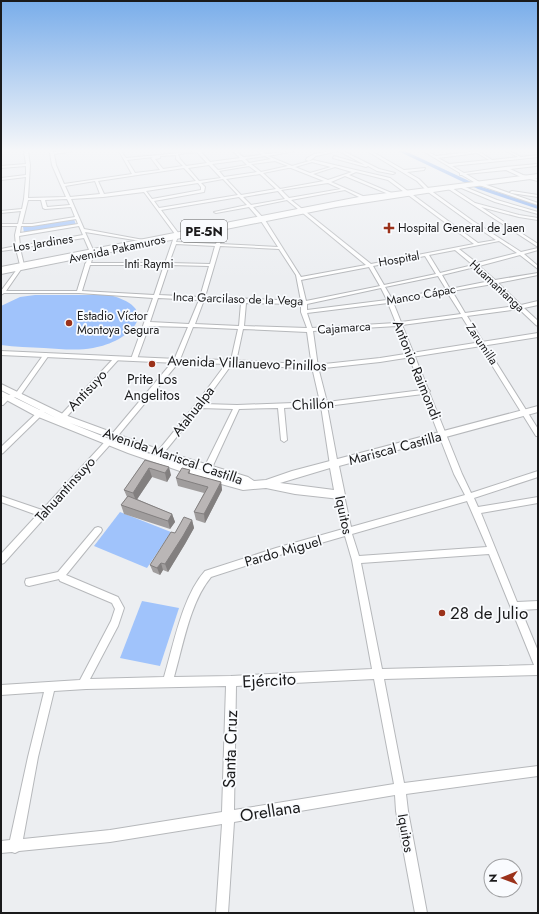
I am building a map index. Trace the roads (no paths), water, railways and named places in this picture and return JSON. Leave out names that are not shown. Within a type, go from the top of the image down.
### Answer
[{"type":"highway","name":"Avenida Pakamuros","points":[[1,270],[147,241],[176,238],[304,210],[392,194]]},
{"type":"highway","name":"Avenida Pakamuros","points":[[304,210],[397,194]]},
{"type":"highway","name":"Avenida Pakamuros","points":[[91,253],[176,238],[262,219]]},
{"type":"street","points":[[2,293],[21,267],[17,235],[26,194]]},
{"type":"street","points":[[67,194],[91,253],[79,292]]},
{"type":"street","points":[[26,199],[70,199],[128,194]]},
{"type":"street","points":[[146,194],[159,209],[176,238],[218,246],[280,248]]},
{"type":"street","points":[[151,200],[190,194]]},
{"type":"street","points":[[201,194],[204,203],[208,207]]},
{"type":"street","name":"Iquitos","points":[[238,194],[262,219],[299,279],[304,303],[304,312],[310,330],[315,367],[324,404],[334,465],[348,533],[356,560],[378,674],[421,913]]},
{"type":"street","points":[[159,209],[204,203],[253,194]]},
{"type":"street","name":"Antonio Raimondi","points":[[283,194],[370,264],[383,286],[427,391],[458,474],[476,511],[538,663]]},
{"type":"street","points":[[216,212],[318,194]]},
{"type":"street","points":[[355,194],[364,198]]},
{"type":"street","name":"Huamantanga","points":[[408,194],[477,244]]},
{"type":"street","points":[[434,194],[472,222],[521,254],[538,268]]},
{"type":"street","points":[[457,194],[538,247]]},
{"type":"street","points":[[476,194],[538,213]]},
{"type":"street","points":[[508,194],[538,204]]},
{"type":"street","points":[[523,194],[538,196]]},
{"type":"street","points":[[43,199],[44,208],[71,206]]},
{"type":"street","points":[[474,204],[538,220]]},
{"type":"street","points":[[1,212],[23,210]]},
{"type":"street","points":[[1,225],[32,225],[77,218]]},
{"type":"street","points":[[17,235],[80,225]]},
{"type":"street","name":"Tahuantinsuyo","points":[[1,560],[178,361],[202,299],[223,228]]},
{"type":"street","points":[[83,230],[147,241]]},
{"type":"street","name":"Los Jardines","points":[[1,250],[85,236]]},
{"type":"street","points":[[134,359],[148,324],[155,296],[176,238]]},
{"type":"street","name":"Hospital","points":[[299,279],[370,264],[500,240]]},
{"type":"street","name":"Inca Garcilaso de la Vega","points":[[2,293],[79,292],[304,303],[438,275],[521,254],[538,247]]},
{"type":"street","name":"Huamantanga","points":[[455,248],[476,265],[538,324]]},
{"type":"street","name":"Zarumilla","points":[[426,254],[538,434]]},
{"type":"street","name":"Inti Raymi","points":[[87,264],[166,264],[211,266]]},
{"type":"street","name":"Manco Cápac","points":[[304,312],[390,301],[538,274]]},
{"type":"street","name":"Atahualpa","points":[[158,456],[231,362],[241,328],[244,301]]},
{"type":"street","name":"Cajamarca","points":[[148,324],[310,330],[399,324],[520,307],[538,303]]},
{"type":"street","name":"Avenida Villanuevo Pinillos","points":[[1,353],[116,359],[231,362],[315,367],[380,360],[538,335]]},
{"type":"street","points":[[3,398],[18,395],[46,355]]},
{"type":"street","name":"Antisuyo","points":[[60,419],[116,359]]},
{"type":"street","name":"Avenida Mariscal Castilla","points":[[1,387],[18,395],[42,411]]},
{"type":"street","name":"Chillón","points":[[198,406],[236,407],[324,404],[427,391]]},
{"type":"street","name":"Avenida Mariscal Castilla","points":[[3,398],[42,411],[158,456],[243,486],[253,485]]},
{"type":"street","points":[[281,406],[284,440]]},
{"type":"street","points":[[205,472],[236,407]]},
{"type":"street","name":"Mariscal Castilla","points":[[253,485],[266,484],[292,474],[334,465],[538,410]]},
{"type":"street","points":[[1,451],[42,411]]},
{"type":"street","name":"Pardo Miguel","points":[[168,682],[193,601],[205,577],[211,573],[276,552],[348,533],[469,497],[538,474]]},
{"type":"street","points":[[266,484],[295,490],[340,495]]},
{"type":"street","points":[[1,499],[43,514]]},
{"type":"street","points":[[476,511],[538,500]]},
{"type":"street","points":[[60,576],[62,571],[98,530]]},
{"type":"street","points":[[356,560],[491,550]]},
{"type":"street","points":[[29,582],[60,576],[115,600],[120,608],[115,623],[82,684]]},
{"type":"street","points":[[514,606],[538,605]]},
{"type":"street","name":"Ejército","points":[[1,690],[82,684],[232,681],[378,674],[538,670]]},
{"type":"street","name":"Santa Cruz","points":[[222,913],[228,817],[232,681]]},
{"type":"street","points":[[15,847],[33,757],[50,686]]},
{"type":"street","name":"Orellana","points":[[1,847],[15,847],[110,836],[400,790],[538,771]]},
{"type":"waterway","points":[[497,194],[538,207]]},
{"type":"place","name":"Hospital General de Jaen","points":[[389,228]]},
{"type":"place","name":"Estadio Víctor Montoya Segura","points":[[69,323]]},
{"type":"place","name":"Prite Los Angelitos","points":[[152,364]]},
{"type":"place","name":"28 de Julio","points":[[442,613]]}]
